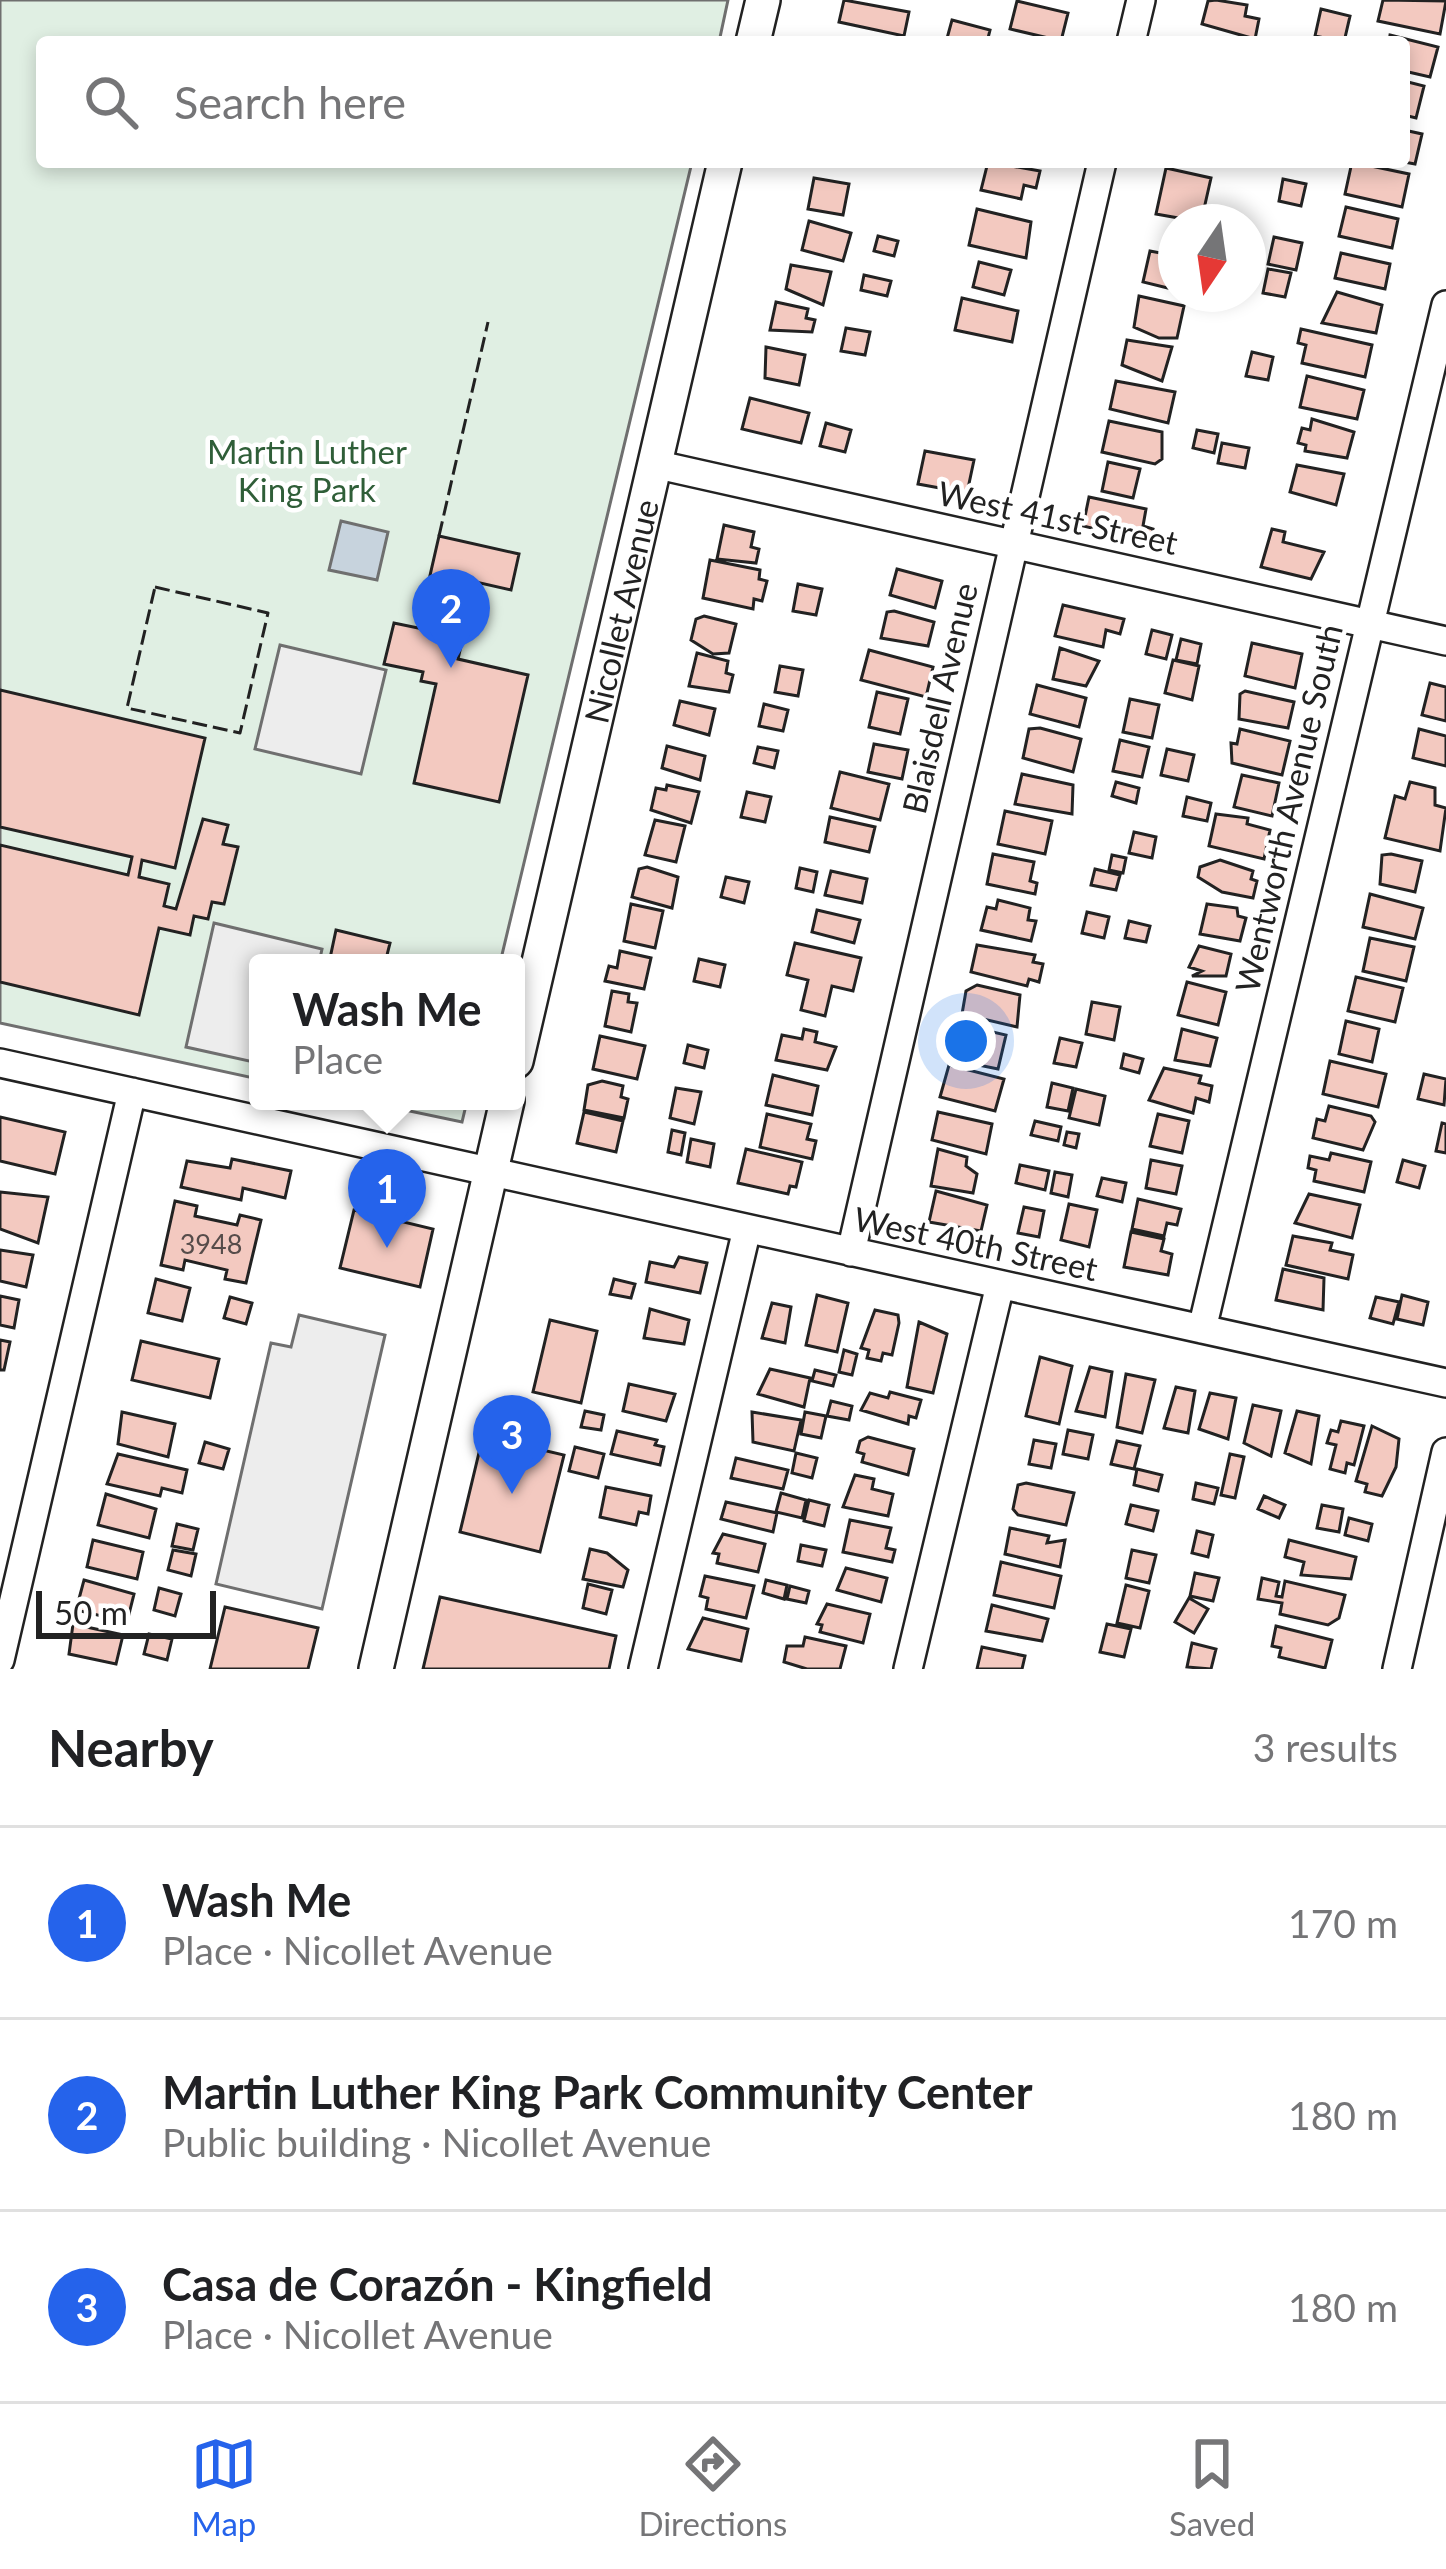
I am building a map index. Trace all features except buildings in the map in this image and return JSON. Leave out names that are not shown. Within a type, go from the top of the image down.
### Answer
[{"type":"main road","points":[[754,36],[763,0]]},
{"type":"main road","name":"Nicollet Avenue","points":[[525,1022],[724,168]]},
{"type":"main road","points":[[376,1669],[505,1110]]},
{"type":"street","points":[[1132,36],[1141,0]]},
{"type":"street","name":"Blaisdell Avenue","points":[[851,1252],[1010,544],[1101,168]]},
{"type":"street","name":"Wentworth Avenue South","points":[[1202,1330],[1446,304]]},
{"type":"street","name":"West 41st Street","points":[[654,464],[1446,641]]},
{"type":"street","name":"West 40th Street","points":[[0,1063],[1446,1383]]},
{"type":"street","points":[[0,1660],[132,1092]]},
{"type":"street","points":[[644,1669],[747,1229]]},
{"type":"street","points":[[908,1669],[1000,1285]]},
{"type":"street","points":[[1396,1669],[1446,1452]]},
{"type":"green space","name":"Martin Luther King Park","points":[[0,0],[728,0],[720,36],[36,36],[36,168],[691,168],[502,954],[249,954],[249,1077],[0,1023]]},
{"type":"green space","points":[[405,1110],[465,1110],[462,1122]]},
{"type":"shaded area","points":[[341,521],[388,532],[377,580],[329,570]]},
{"type":"shaded area","points":[[280,645],[386,670],[361,774],[255,749]]},
{"type":"shaded area","points":[[214,923],[322,949],[321,954],[249,954],[249,1061],[186,1047]]},
{"type":"shaded area","points":[[299,1315],[385,1335],[322,1609],[216,1584],[271,1343],[291,1347]]},
{"type":"fence","points":[[439,536],[488,322]]},
{"type":"fence","points":[[155,587],[268,613],[240,733],[127,708],[155,587]]},
{"type":"place","name":"Martin Luther King Park Community Center","points":[[451,668]]},
{"type":"place","name":"Wash Me","points":[[387,1248]]},
{"type":"place","name":"Casa de Corazón - Kingfield","points":[[512,1494]]}]
